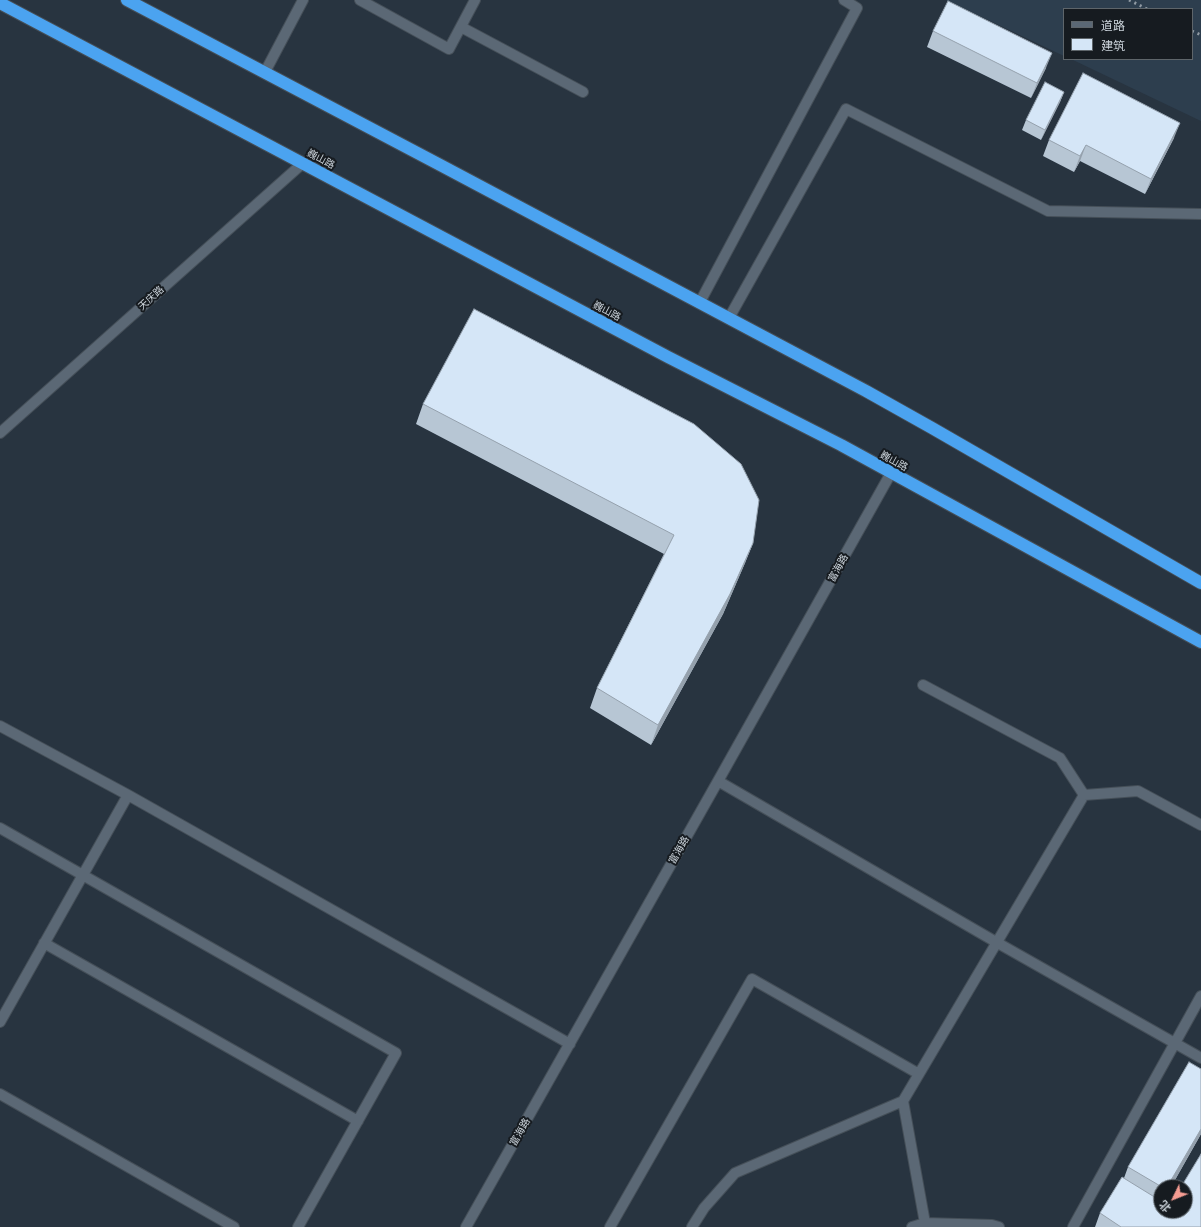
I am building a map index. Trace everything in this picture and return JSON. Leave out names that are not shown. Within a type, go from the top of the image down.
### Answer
[{"type":"highway","points":[[127,0],[700,302],[932,428],[1201,583]]},
{"type":"highway","name":"巍山路","points":[[0,3],[668,357],[834,442],[1201,642]]},
{"type":"street","points":[[265,72],[303,0]]},
{"type":"street","points":[[360,0],[449,49],[475,0]]},
{"type":"street","points":[[700,302],[857,8],[844,0]]},
{"type":"street","points":[[461,27],[583,92]]},
{"type":"street","points":[[729,318],[846,109],[1048,211],[1201,214]]},
{"type":"street","name":"天庆路","points":[[0,433],[303,163]]},
{"type":"street","name":"富海路","points":[[466,1227],[891,473]]},
{"type":"street","points":[[923,685],[1060,758],[1084,795]]},
{"type":"street","points":[[0,726],[128,795],[570,1044]]},
{"type":"street","points":[[718,782],[1201,1058]]},
{"type":"street","points":[[1084,795],[1138,791],[1201,825]]},
{"type":"street","points":[[0,1022],[128,795]]},
{"type":"street","points":[[692,1227],[704,1208],[735,1173],[903,1101],[1084,795]]},
{"type":"street","points":[[0,828],[396,1053],[298,1227]]},
{"type":"street","points":[[44,943],[358,1121]]},
{"type":"street","points":[[610,1227],[752,979],[919,1074]]},
{"type":"street","points":[[1073,1227],[1201,996]]},
{"type":"street","points":[[0,1094],[234,1227]]},
{"type":"street","points":[[903,1101],[925,1223]]},
{"type":"street","points":[[912,1227],[925,1223],[992,1225],[999,1227]]},
{"type":"shaded area","points":[[946,0],[1201,0],[1201,121],[1073,60],[1193,60],[1193,8],[1063,8],[1063,56]]},
{"type":"building","points":[[948,1],[1052,53],[1037,83],[933,31]]},
{"type":"building","points":[[1083,73],[1180,123],[1151,179],[1086,145],[1080,156],[1049,140]]},
{"type":"building","points":[[1045,82],[1064,92],[1045,130],[1026,120]]},
{"type":"building","points":[[474,309],[694,424],[741,464],[759,500],[753,543],[730,594],[658,725],[597,688],[674,535],[423,404]]},
{"type":"building","points":[[1189,1062],[1201,1069],[1201,1129],[1172,1179],[1153,1179],[1153,1182],[1128,1167]]},
{"type":"building","points":[[1201,1154],[1201,1227],[1121,1227],[1100,1213],[1122,1177],[1153,1196],[1153,1219],[1193,1219],[1193,1179],[1186,1179]]},
{"type":"railway","points":[[1129,0],[1145,8]]},
{"type":"railway","points":[[1193,31],[1201,35]]}]
